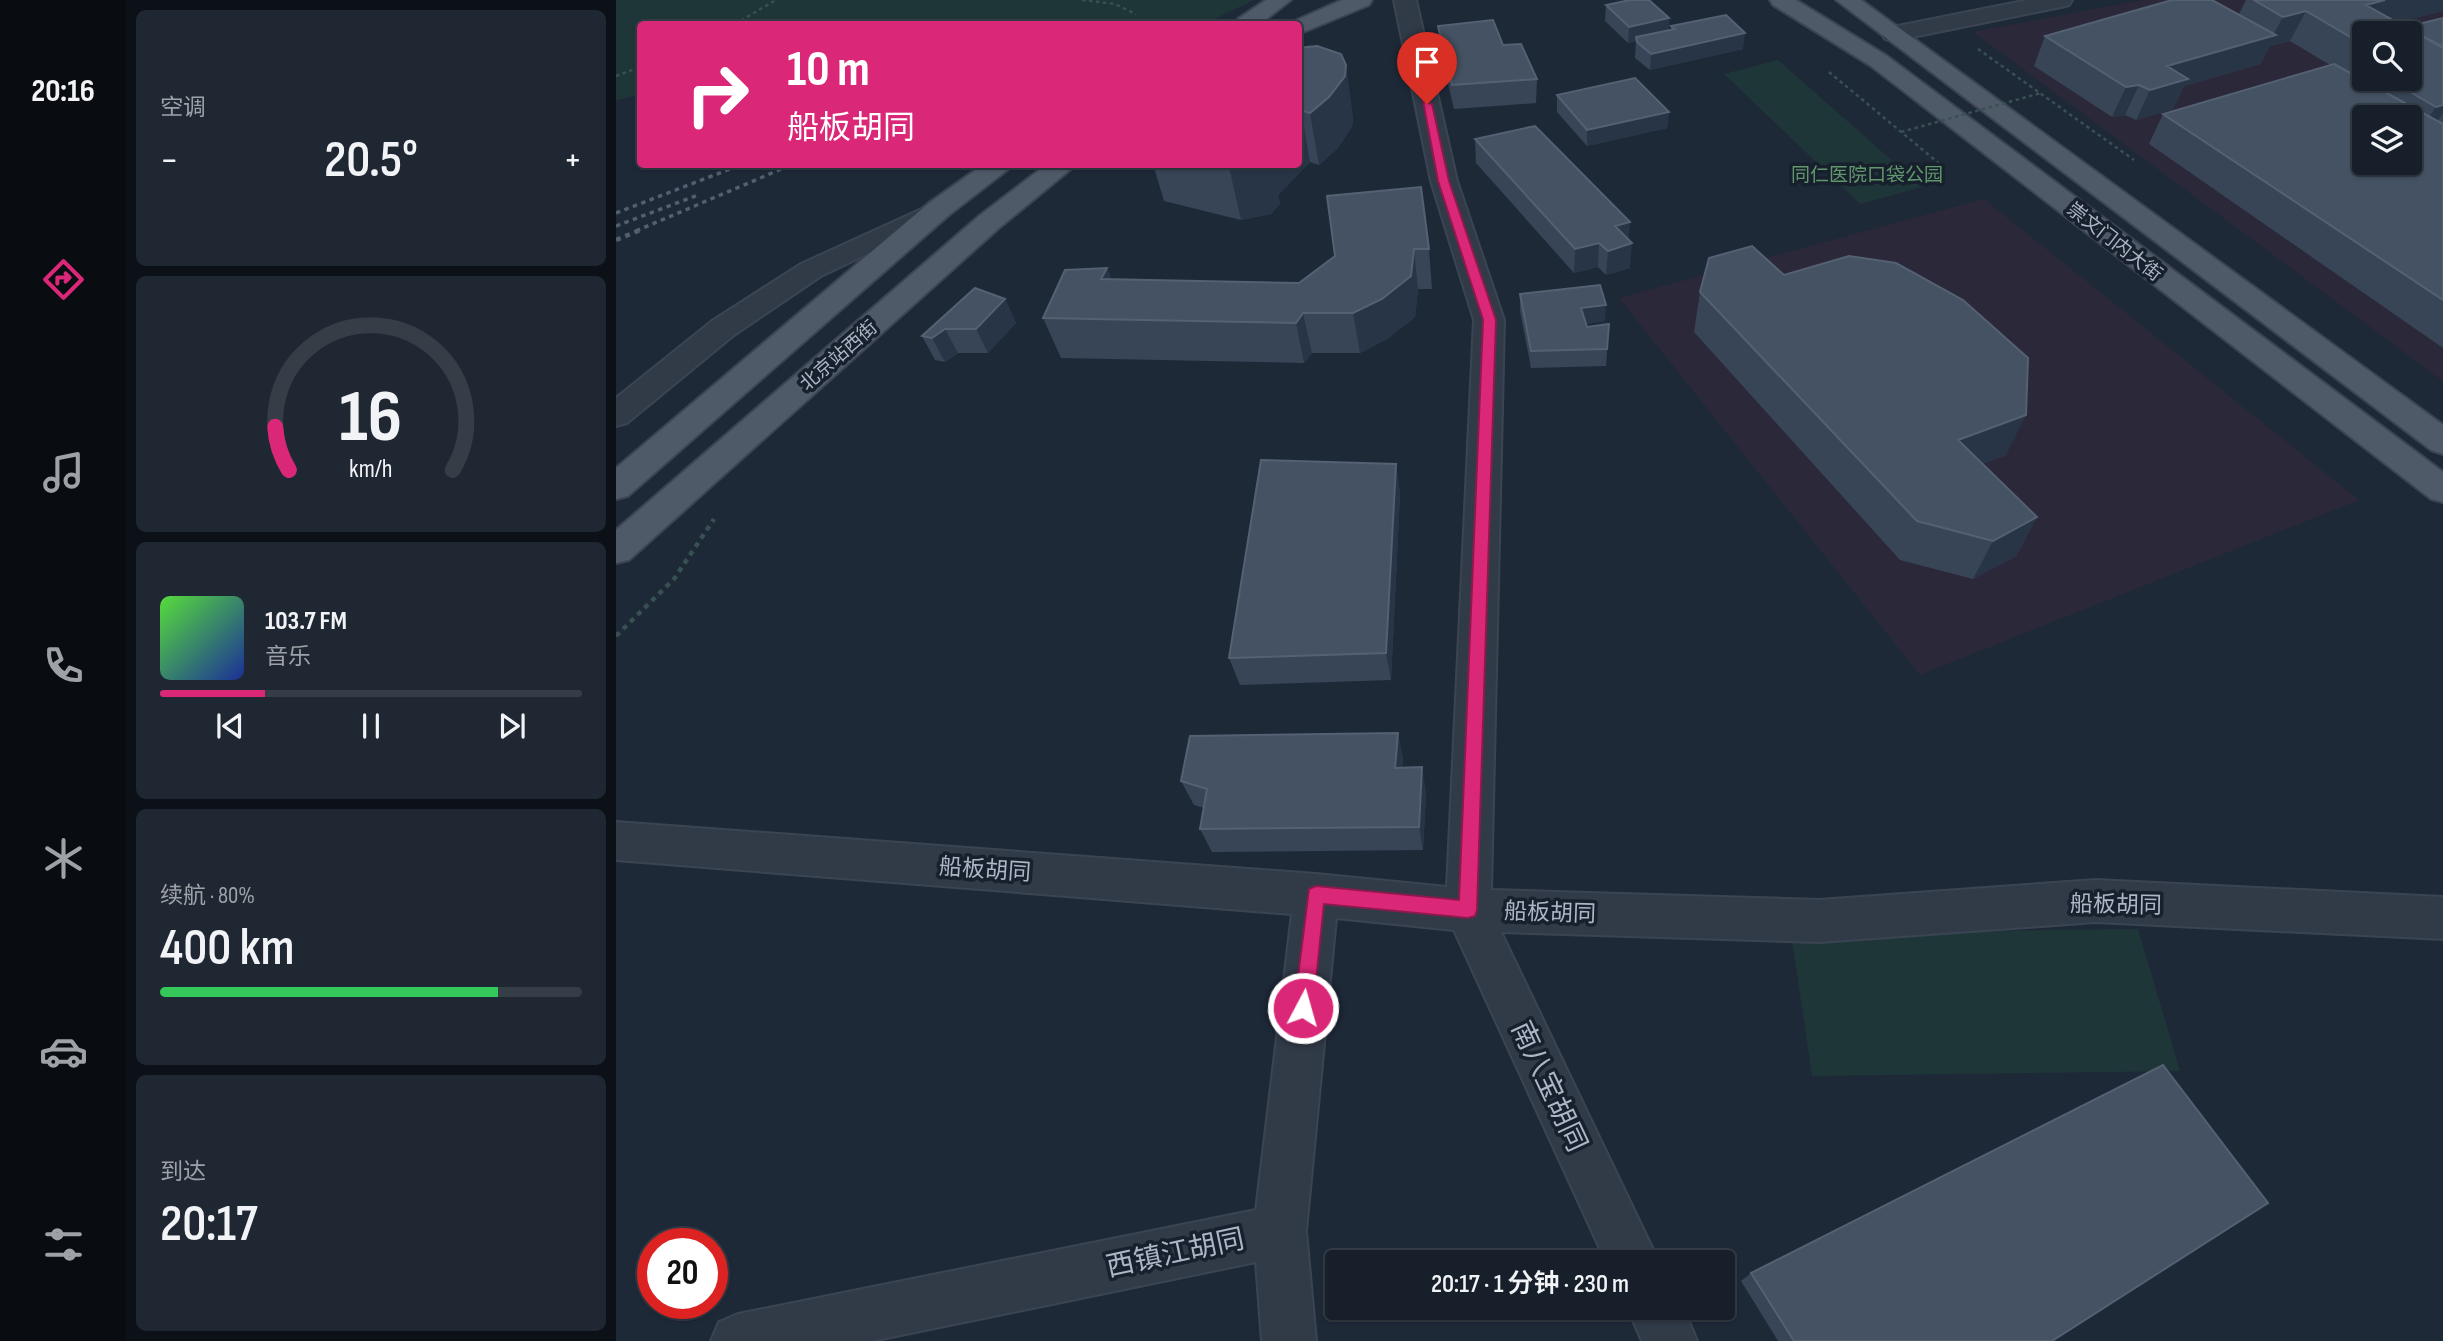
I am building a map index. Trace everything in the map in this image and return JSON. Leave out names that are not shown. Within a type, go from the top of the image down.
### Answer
[{"type":"main road","points":[[1250,21],[1280,0]]},
{"type":"main road","points":[[1302,24],[1362,0]]},
{"type":"main road","name":"崇文门内大街","points":[[1781,0],[1879,61],[2443,490]]},
{"type":"main road","name":"崇文门内大街","points":[[1847,0],[2443,442]]},
{"type":"main road","name":"北京站西街","points":[[616,487],[939,209],[996,168]]},
{"type":"main road","name":"北京站西街","points":[[616,550],[989,222],[1059,168]]},
{"type":"street","points":[[1405,0],[1444,181],[1489,320],[1468,910]]},
{"type":"street","points":[[1893,34],[2061,0]]},
{"type":"street","points":[[616,415],[723,328],[811,270],[939,209]]},
{"type":"street","name":"船板胡同","points":[[616,841],[1316,895],[1468,910],[1819,921],[2096,901],[2443,918]]},
{"type":"street","points":[[1289,1341],[1280,1231],[1316,895]]},
{"type":"street","name":"南八宝胡同","points":[[1468,910],[1627,1250]]},
{"type":"street","name":"西镇江胡同","points":[[738,1341],[1280,1231]]},
{"type":"street","points":[[1660,1320],[1670,1341]]},
{"type":"path","points":[[739,21],[776,0]]},
{"type":"path","points":[[1082,0],[1115,4],[1136,14]]},
{"type":"path","points":[[1997,62],[2134,160]]},
{"type":"path","points":[[616,76],[637,68]]},
{"type":"path","points":[[1829,72],[1941,165]]},
{"type":"path","points":[[1901,132],[2041,93]]},
{"type":"shaded area","points":[[2142,0],[2443,0],[2443,381],[1973,32]]},
{"type":"shaded area","points":[[1984,199],[2359,500],[1920,675],[1619,298]]},
{"type":"green space","points":[[616,0],[1254,0],[1210,21],[637,21],[637,96],[616,100]]},
{"type":"green space","name":"同仁医院口袋公园","points":[[1778,60],[1922,187],[1860,204],[1724,74]]},
{"type":"green space","points":[[2138,929],[2180,1071],[1812,1076],[1791,933]]},
{"type":"building","points":[[1630,0],[1649,0],[1669,18],[1629,27],[1606,5]]},
{"type":"building","points":[[2172,0],[2212,0],[2276,35],[2167,66],[2188,79],[2150,90],[2139,85],[2126,87],[2045,36]]},
{"type":"building","points":[[2254,0],[2385,0],[2366,5],[2395,21],[2352,21],[2352,38],[2306,11],[2283,17]]},
{"type":"building","points":[[1726,15],[1745,33],[1651,54],[1637,42],[1636,37],[1675,29],[1671,26]]},
{"type":"building","points":[[2443,18],[2443,47],[2422,36],[2422,23]]},
{"type":"building","points":[[1493,20],[1503,45],[1521,44],[1537,79],[1452,85],[1438,26]]},
{"type":"building","points":[[2422,36],[2443,48],[2443,105],[2436,107],[2409,91],[2422,91]]},
{"type":"building","points":[[1317,46],[1341,54],[1346,65],[1345,76],[1329,97],[1310,113],[1302,110],[1302,48]]},
{"type":"building","points":[[2334,64],[2352,74],[2352,91],[2383,91],[2408,105],[2352,105],[2352,175],[2422,175],[2422,112],[2443,124],[2443,300],[2163,114]]},
{"type":"building","points":[[1635,78],[1669,112],[1587,130],[1557,95]]},
{"type":"building","points":[[1535,126],[1630,222],[1615,226],[1632,243],[1608,251],[1599,243],[1575,249],[1475,139]]},
{"type":"building","points":[[1421,187],[1429,249],[1414,249],[1411,276],[1382,299],[1353,313],[1303,313],[1296,323],[1043,318],[1065,270],[1107,268],[1101,279],[1299,283],[1335,256],[1327,196]]},
{"type":"building","points":[[1752,246],[1784,275],[1849,256],[1896,263],[1963,300],[2028,358],[2026,415],[1958,440],[2037,517],[1993,541],[1917,521],[1700,292],[1709,258]]},
{"type":"building","points":[[1600,285],[1606,305],[1581,308],[1587,327],[1609,324],[1607,349],[1531,351],[1520,294]]},
{"type":"building","points":[[975,288],[1005,299],[976,329],[945,329],[932,338],[922,336]]},
{"type":"building","points":[[1261,460],[1396,464],[1386,653],[1229,658]]},
{"type":"building","points":[[1398,733],[1395,768],[1422,767],[1419,827],[1200,829],[1207,789],[1181,781],[1190,736]]},
{"type":"building","points":[[2163,1065],[2268,1203],[2052,1341],[1794,1341],[1751,1273]]},
{"type":"railway","points":[[616,213],[733,168]]},
{"type":"railway","points":[[636,231],[784,168]]},
{"type":"railway","points":[[616,226],[698,195]]},
{"type":"railway","points":[[616,240],[640,230]]},
{"type":"route","points":[[1303,1008],[1316,895],[1468,910],[1489,320],[1444,181],[1427,104]]}]
